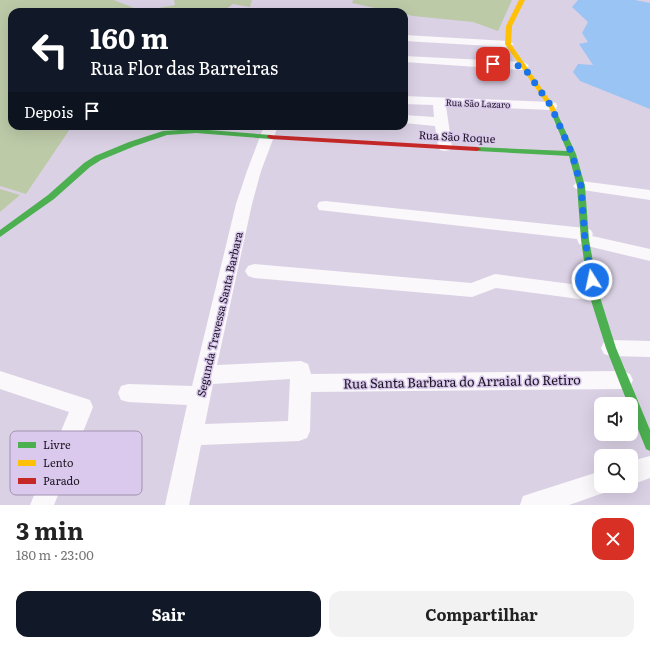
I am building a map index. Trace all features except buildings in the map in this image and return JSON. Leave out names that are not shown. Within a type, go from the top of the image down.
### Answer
[{"type":"street","points":[[522,0],[505,36],[508,44],[551,106],[572,154],[581,186],[585,237],[594,294],[611,348],[650,445]]},
{"type":"street","points":[[408,38],[508,44]]},
{"type":"street","points":[[408,59],[523,66]]},
{"type":"street","name":"Rua São Lazaro","points":[[408,100],[551,106]]},
{"type":"street","points":[[439,102],[446,147]]},
{"type":"street","points":[[408,119],[441,122]]},
{"type":"street","name":"Rua São Roque","points":[[0,234],[51,197],[87,165],[98,158],[132,144],[166,133],[196,131],[269,131],[355,144],[572,154]]},
{"type":"street","name":"Segunda Travessa Santa Barbara","points":[[177,505],[200,396],[244,204],[254,171],[269,131]]},
{"type":"street","points":[[581,186],[650,195]]},
{"type":"street","points":[[325,206],[585,237],[650,255]]},
{"type":"street","points":[[254,271],[472,290],[495,281],[594,294]]},
{"type":"street","points":[[611,348],[650,349]]},
{"type":"street","name":"Rua Santa Barbara do Arraial do Retiro","points":[[205,375],[623,380]]},
{"type":"street","points":[[192,435],[299,431],[301,377]]},
{"type":"street","points":[[0,380],[82,407],[72,431]]},
{"type":"street","points":[[128,393],[200,396]]},
{"type":"street","points":[[638,471],[650,467]]},
{"type":"street","points":[[532,505],[594,485]]},
{"type":"street","points":[[42,505],[46,495]]},
{"type":"green space","points":[[0,0],[114,0],[134,8],[8,8],[8,130],[69,130],[26,194],[0,186]]},
{"type":"green space","points":[[174,0],[252,0],[250,7],[233,4],[228,8],[158,8],[175,5]]},
{"type":"green space","points":[[353,0],[512,0],[498,31],[473,22],[408,15],[408,8],[375,8],[352,3]]},
{"type":"green space","points":[[0,189],[20,195],[0,212]]},
{"type":"water","points":[[578,0],[635,0],[650,3],[650,109],[580,81],[573,72],[578,64],[593,65],[579,44],[588,42],[582,33],[588,22],[572,7]]},
{"type":"traffic: fast","points":[[555,115],[572,154],[581,186],[585,240],[594,294],[611,348],[650,445]]},
{"type":"traffic: fast","points":[[0,234],[51,197],[87,165],[98,158],[132,144],[166,133],[196,131],[271,137]]},
{"type":"traffic: fast","points":[[477,149],[572,154]]},
{"type":"traffic: slow","points":[[522,0],[509,26],[507,38],[508,44],[551,106],[555,115]]},
{"type":"traffic: jam","points":[[271,137],[477,149]]},
{"type":"route","points":[[493,64],[523,66],[551,106],[572,154],[581,186],[585,240],[592,280]]}]
